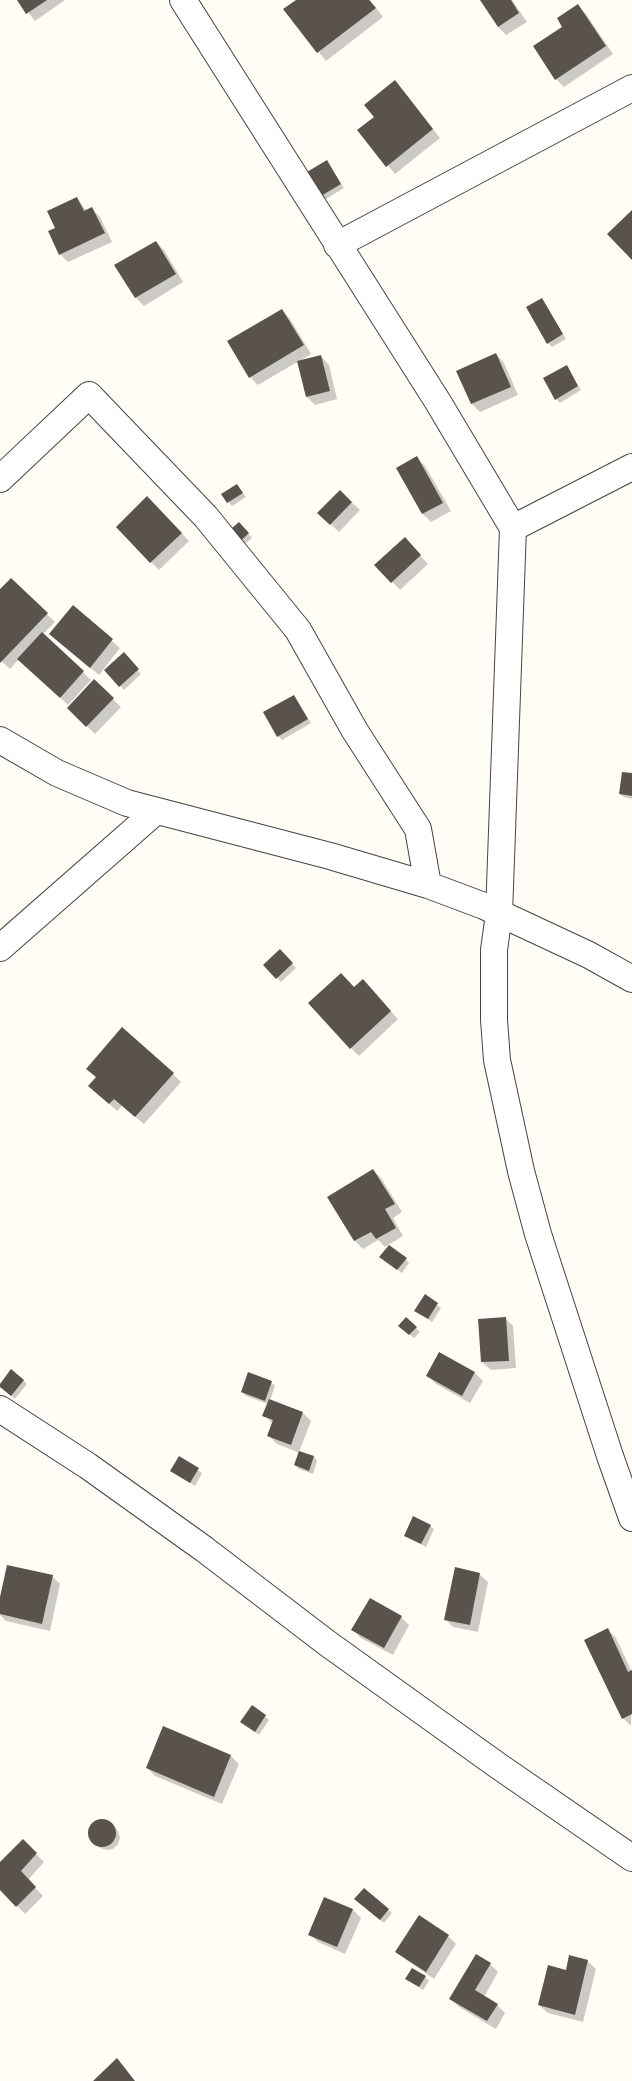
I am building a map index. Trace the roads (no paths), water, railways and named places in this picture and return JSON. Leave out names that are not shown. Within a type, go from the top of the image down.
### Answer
[{"type":"street","points":[[182,0],[438,402],[513,528],[499,914],[494,950],[494,1020],[497,1060],[538,1234],[632,1518]]},
{"type":"street","points":[[337,245],[632,88]]},
{"type":"street","points":[[0,480],[89,395],[206,517],[298,630],[355,732],[418,829],[428,885]]},
{"type":"street","points":[[513,528],[632,467]]},
{"type":"street","points":[[0,740],[57,773],[120,800],[155,812],[330,856],[428,885],[484,906],[589,956],[632,979]]},
{"type":"street","points":[[0,948],[155,812]]},
{"type":"street","points":[[0,1409],[95,1472],[204,1549],[335,1648],[497,1765],[632,1858]]}]
